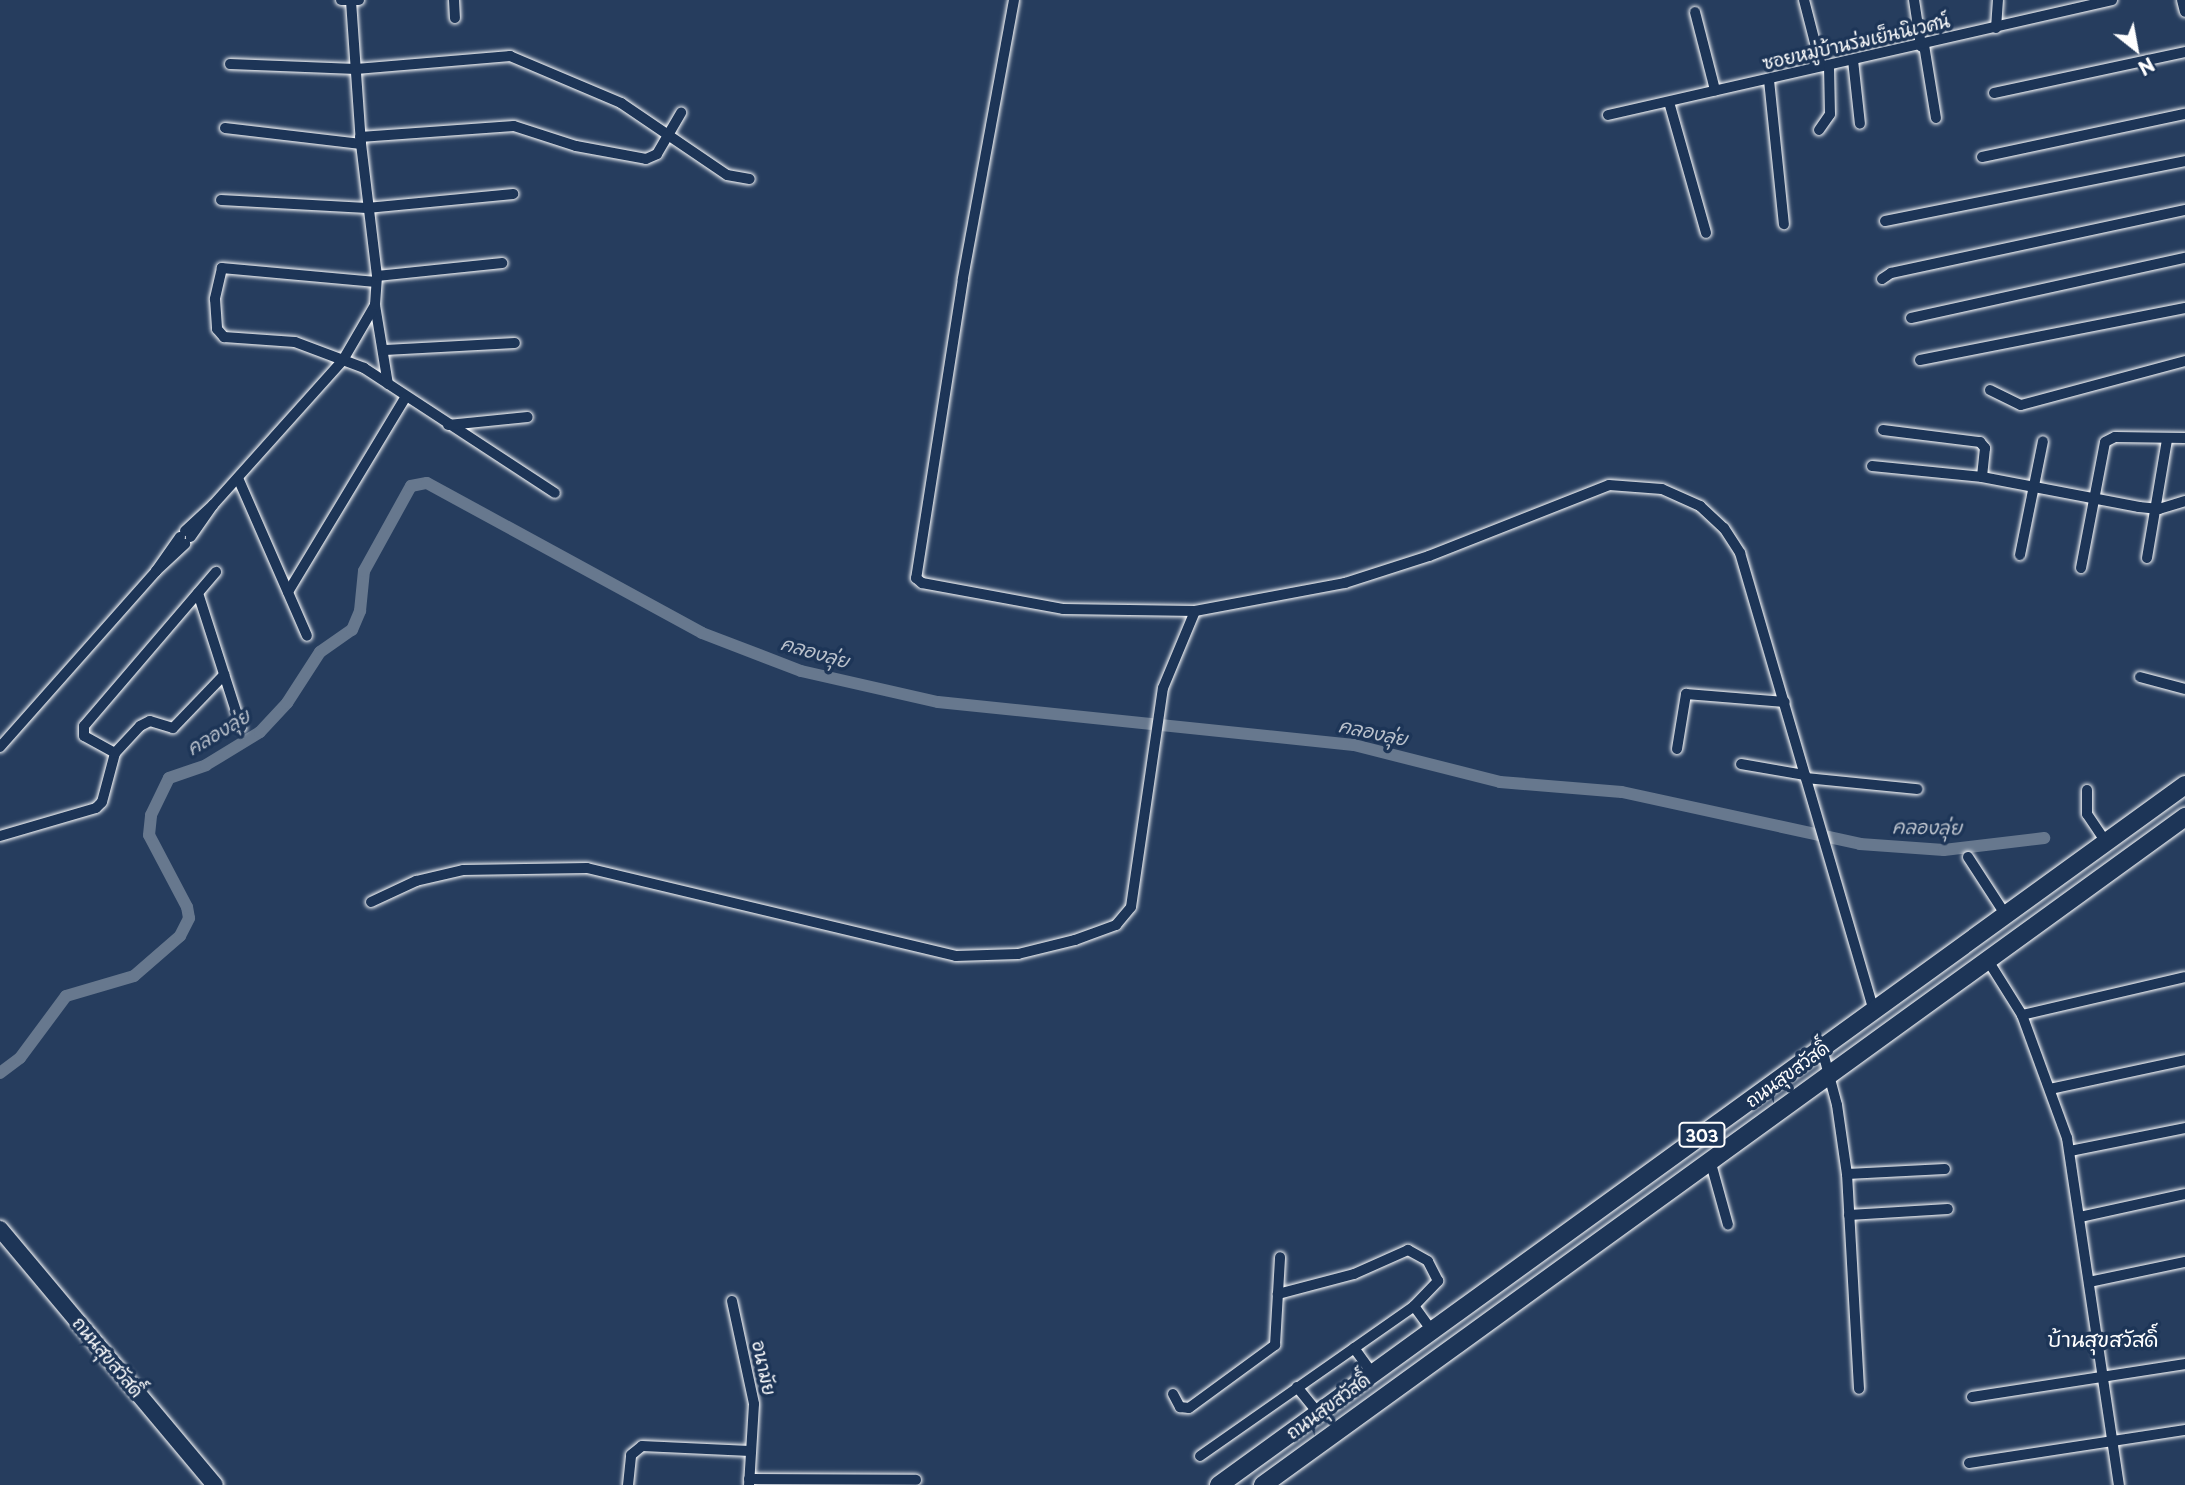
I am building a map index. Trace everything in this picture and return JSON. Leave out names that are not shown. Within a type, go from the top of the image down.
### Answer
[{"type":"main road","name":"ถนนสุขสวัสดิ์","points":[[1219,1485],[2185,785]]},
{"type":"main road","name":"ถนนสุขสวัสดิ์","points":[[1263,1485],[2185,817]]},
{"type":"main road","name":"ถนนสุขสวัสดิ์","points":[[0,1229],[215,1485]]},
{"type":"street","points":[[341,0],[359,0]]},
{"type":"street","points":[[351,0],[360,141],[376,279],[375,306],[385,350],[388,384]]},
{"type":"street","points":[[454,0],[455,18]]},
{"type":"street","points":[[1014,0],[914,571],[922,583],[1063,610],[1195,611],[1345,583],[1429,556],[1567,498],[1609,485],[1633,484],[1662,489],[1700,506],[1724,528],[1740,553],[1752,587],[1874,1010]]},
{"type":"street","points":[[1804,0],[1825,66],[1830,114],[1819,130]]},
{"type":"street","points":[[1914,0],[1936,118]]},
{"type":"street","points":[[1996,28],[1998,0]]},
{"type":"street","name":"ซอยหมู่บ้านร่มเย็นนิเวศน์","points":[[1608,115],[2112,0]]},
{"type":"street","points":[[2182,0],[2185,12]]},
{"type":"street","points":[[1695,12],[1715,90]]},
{"type":"street","points":[[1993,93],[2185,52]]},
{"type":"street","points":[[230,64],[356,69],[510,56],[621,103],[670,133],[727,175],[750,179]]},
{"type":"street","points":[[1853,60],[1860,124]]},
{"type":"street","points":[[1769,80],[1784,224]]},
{"type":"street","points":[[1669,102],[1706,233]]},
{"type":"street","points":[[225,128],[360,141],[514,126],[576,146],[646,159],[657,154],[681,113]]},
{"type":"street","points":[[1982,157],[2185,114]]},
{"type":"street","points":[[1885,222],[2185,161]]},
{"type":"street","points":[[221,200],[367,208],[513,194]]},
{"type":"street","points":[[1882,279],[1891,273],[2185,210]]},
{"type":"street","points":[[1911,318],[2185,258]]},
{"type":"street","points":[[502,264],[376,279],[222,268],[217,273],[215,299],[220,334],[288,341],[369,370],[405,398],[555,493]]},
{"type":"street","points":[[0,747],[343,360],[375,306]]},
{"type":"street","points":[[1920,360],[2185,308]]},
{"type":"street","points":[[385,350],[515,343]]},
{"type":"street","points":[[1990,390],[2021,405],[2185,361]]},
{"type":"street","points":[[288,592],[405,398]]},
{"type":"street","points":[[447,425],[528,417]]},
{"type":"street","points":[[1883,430],[1980,442],[1985,448],[1982,477]]},
{"type":"street","points":[[2081,568],[2108,439],[2185,438]]},
{"type":"street","points":[[2147,558],[2159,509],[2167,440]]},
{"type":"street","points":[[2020,555],[2043,441]]},
{"type":"street","points":[[1872,466],[1982,477],[2159,509],[2185,501]]},
{"type":"street","points":[[238,478],[307,636]]},
{"type":"street","points":[[115,753],[85,736],[84,726],[216,572]]},
{"type":"street","points":[[198,593],[241,727]]},
{"type":"street","points":[[370,902],[416,881],[463,870],[587,868],[956,956],[1018,954],[1075,940],[1116,925],[1131,907],[1163,688],[1195,611]]},
{"type":"street","points":[[0,836],[96,808],[115,753],[146,722],[173,728],[224,675]]},
{"type":"street","points":[[2140,677],[2185,689]]},
{"type":"street","points":[[1677,749],[1683,698],[1691,692],[1785,702]]},
{"type":"street","points":[[1741,764],[1806,776],[1917,789]]},
{"type":"street","points":[[2087,790],[2087,814],[2106,842]]},
{"type":"street","points":[[1968,857],[2005,914]]},
{"type":"street","points":[[1987,959],[2022,1015],[2070,1151],[2119,1485]]},
{"type":"street","points":[[2022,1015],[2185,977]]},
{"type":"street","points":[[1822,1049],[1830,1072],[1847,1174],[1860,1389]]},
{"type":"street","points":[[2050,1089],[2185,1060]]},
{"type":"street","points":[[2070,1151],[2185,1128]]},
{"type":"street","points":[[1710,1160],[1728,1225]]},
{"type":"street","points":[[1847,1174],[1945,1169]]},
{"type":"street","points":[[2080,1217],[2185,1194]]},
{"type":"street","points":[[1849,1215],[1948,1209]]},
{"type":"street","points":[[1200,1456],[1414,1306],[1438,1281],[1428,1261],[1415,1251],[1354,1274],[1278,1294]]},
{"type":"street","points":[[1173,1394],[1180,1407],[1189,1408],[1275,1345],[1280,1257]]},
{"type":"street","points":[[2089,1282],[2185,1262]]},
{"type":"street","name":"อนามัย","points":[[732,1300],[754,1404],[749,1482]]},
{"type":"street","points":[[1414,1306],[1432,1331]]},
{"type":"street","points":[[1354,1348],[1373,1374]]},
{"type":"street","points":[[1972,1397],[2185,1364]]},
{"type":"street","points":[[1297,1387],[1318,1413]]},
{"type":"street","points":[[1969,1462],[2185,1430]]},
{"type":"street","points":[[628,1485],[631,1455],[642,1446],[750,1451]]},
{"type":"street","points":[[749,1482],[916,1480]]},
{"type":"waterway","name":"คลองลุ่ย","points":[[0,1073],[20,1058],[66,996],[134,976],[180,936],[189,918],[187,907],[149,835],[151,815],[169,778],[206,765],[260,732],[287,703],[320,652],[352,630],[360,611],[364,571],[411,486],[427,483],[702,633],[801,671],[938,702],[1354,745],[1500,782],[1622,792],[1860,844],[1944,850],[2044,838]]},
{"type":"district","name":"บ้านสุขสวัสดิ์","points":[[2103,1338]]}]
